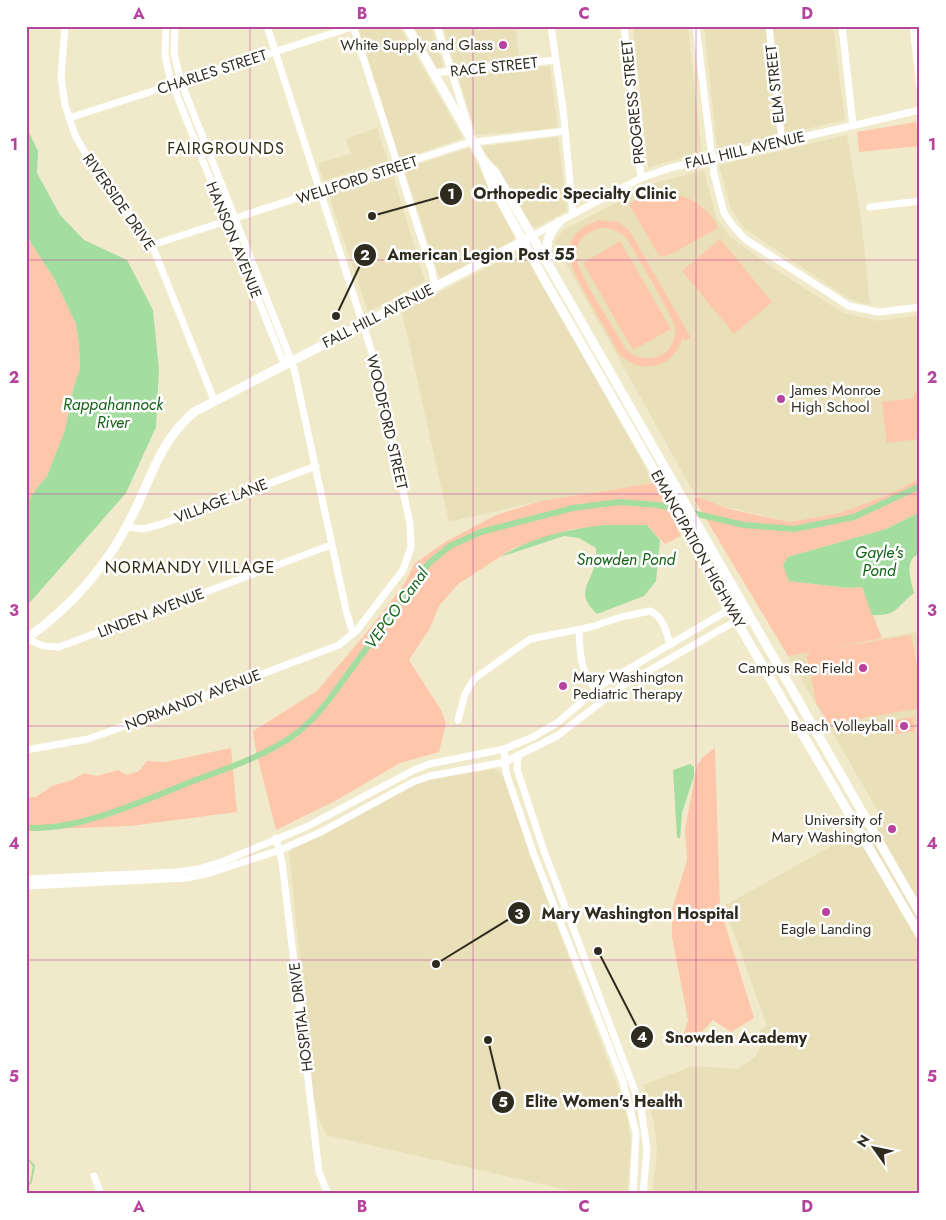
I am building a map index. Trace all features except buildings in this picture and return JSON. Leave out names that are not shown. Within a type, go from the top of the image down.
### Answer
[{"type":"main road","name":"EMANCIPATION HIGHWAY","points":[[407,26],[483,160],[492,185],[553,273],[920,913]]},
{"type":"main road","points":[[553,273],[546,241],[559,222]]},
{"type":"main road","name":"EMANCIPATION HIGHWAY","points":[[528,238],[736,621],[920,935]]},
{"type":"main road","name":"FALL HILL AVENUE","points":[[26,639],[73,600],[103,562],[126,527],[166,442],[182,423],[214,400],[528,238]]},
{"type":"street","name":"RIVERSIDE DRIVE","points":[[65,26],[61,77],[69,118],[93,167],[152,245],[214,400]]},
{"type":"street","name":"HANSON AVENUE","points":[[166,26],[165,55],[173,85],[282,359],[290,361]]},
{"type":"street","name":"HANSON AVENUE","points":[[175,26],[174,53],[181,82],[294,368],[331,545],[353,634]]},
{"type":"street","name":"WOODFORD STREET","points":[[267,26],[364,324],[383,396],[408,514],[411,540],[409,556],[403,570],[353,634]]},
{"type":"street","name":"CHARLES STREET","points":[[69,118],[354,26]]},
{"type":"street","points":[[354,26],[432,271],[435,287]]},
{"type":"street","points":[[437,26],[473,142]]},
{"type":"street","points":[[551,26],[565,131],[573,214]]},
{"type":"street","name":"PROGRESS STREET","points":[[624,26],[642,178]]},
{"type":"street","points":[[696,26],[711,159],[724,213],[733,226],[745,239],[849,306],[879,312],[920,307]]},
{"type":"street","name":"ELM STREET","points":[[769,26],[782,142]]},
{"type":"street","points":[[842,26],[853,125]]},
{"type":"street","points":[[913,26],[920,87]]},
{"type":"street","name":"RACE STREET","points":[[433,72],[556,60]]},
{"type":"street","name":"FALL HILL AVENUE","points":[[528,238],[642,178],[676,166],[920,110]]},
{"type":"street","name":"WELLFORD STREET","points":[[152,245],[473,142],[565,131]]},
{"type":"street","points":[[870,207],[920,201]]},
{"type":"street","name":"VILLAGE LANE","points":[[126,527],[143,529],[162,524],[316,466]]},
{"type":"street","name":"LINDEN AVENUE","points":[[26,639],[44,646],[59,647],[331,545]]},
{"type":"street","points":[[26,879],[199,869],[224,861],[326,817],[375,788],[414,770],[504,749],[533,737],[556,723],[595,689],[742,602]]},
{"type":"street","points":[[458,720],[469,685],[483,671],[530,639],[579,630],[621,617],[650,612],[657,615],[665,628],[670,645]]},
{"type":"street","points":[[26,886],[187,878],[210,874],[280,850],[321,832],[413,782],[430,776],[505,762],[557,736],[622,686],[748,614]]},
{"type":"street","points":[[579,630],[583,669],[595,689]]},
{"type":"street","name":"NORMANDY AVENUE","points":[[26,750],[88,739],[108,732],[339,645],[353,634]]},
{"type":"street","points":[[504,749],[505,762],[534,855],[622,1079],[630,1105],[636,1133],[632,1194]]},
{"type":"street","points":[[518,755],[517,769],[544,851],[633,1081],[641,1107],[647,1150],[644,1194]]},
{"type":"street","name":"HOSPITAL DRIVE","points":[[276,838],[280,850],[304,1034],[319,1172],[328,1194]]},
{"type":"street","points":[[94,1176],[101,1194]]},
{"type":"shaded area","points":[[370,26],[399,26],[463,138],[400,160],[359,30]]},
{"type":"shaded area","points":[[413,26],[431,26],[443,65],[442,68],[437,68]]},
{"type":"shaded area","points":[[443,26],[476,26],[477,31],[516,27],[519,58],[455,66]]},
{"type":"shaded area","points":[[633,26],[688,26],[702,153],[648,167]]},
{"type":"shaded area","points":[[704,26],[833,26],[845,120],[717,150]]},
{"type":"shaded area","points":[[550,66],[558,128],[476,135],[458,76]]},
{"type":"shaded area","points":[[916,122],[919,146],[859,152],[857,132]]},
{"type":"shaded area","points":[[377,128],[388,161],[323,181],[318,163],[351,154],[346,139]]},
{"type":"shaded area","points":[[847,135],[861,218],[870,304],[857,302],[843,295],[744,228],[731,209],[719,165]]},
{"type":"shaded area","points":[[558,137],[567,211],[536,227],[531,226],[483,149],[485,146]]},
{"type":"shaded area","points":[[469,148],[515,238],[512,242],[440,279],[404,169]]},
{"type":"shaded area","name":"James Monroe High School","points":[[704,170],[717,219],[729,236],[773,268],[843,313],[879,321],[920,315],[920,478],[890,494],[840,513],[790,522],[714,504],[695,495],[555,244],[556,239],[565,229],[655,183]]},
{"type":"shaded area","points":[[393,176],[425,281],[368,312],[329,196]]},
{"type":"shaded area","points":[[660,192],[678,195],[694,201],[707,212],[718,228],[675,252],[662,257],[658,254],[629,204],[649,194]]},
{"type":"shaded area","points":[[599,220],[618,222],[629,230],[691,338],[682,339],[672,357],[655,366],[646,367],[627,361],[619,354],[584,292],[573,268],[570,246],[575,236],[584,227]],"holes":[[[599,228],[615,230],[624,236],[643,265],[673,321],[675,337],[666,352],[659,356],[642,358],[626,349],[583,275],[578,264],[576,250],[580,241],[586,235]]]},
{"type":"shaded area","points":[[26,235],[55,280],[76,324],[80,369],[74,386],[65,431],[47,476],[26,502]]},
{"type":"shaded area","points":[[720,239],[772,302],[734,334],[682,271]]},
{"type":"shaded area","points":[[620,241],[671,329],[633,350],[583,263]]},
{"type":"shaded area","points":[[523,249],[654,483],[540,501],[449,522],[402,312]]},
{"type":"shaded area","points":[[920,392],[919,439],[887,443],[882,402],[914,398],[914,393]]},
{"type":"shaded area","points":[[920,478],[920,512],[886,529],[788,557],[789,581],[848,588],[862,587],[882,638],[828,649],[911,635],[920,680],[920,708],[829,724],[816,702],[807,657],[810,652],[788,656],[694,499],[698,497],[729,509],[790,522],[840,513],[890,494]]},
{"type":"shaded area","points":[[654,483],[677,521],[676,526],[681,536],[665,544],[647,525],[572,529],[514,548],[458,584],[439,606],[430,628],[409,660],[441,710],[446,723],[439,752],[400,763],[335,801],[276,830],[256,751],[253,731],[317,691],[372,626],[404,584],[415,563],[447,541],[496,515],[541,501]]},
{"type":"shaded area","points":[[916,632],[920,652],[920,955],[917,957],[920,962],[920,1194],[652,1194],[657,1151],[654,1122],[643,1085],[692,1066],[738,1069],[755,1057],[763,1042],[759,1030],[767,1026],[724,906],[882,818],[788,656]]},
{"type":"shaded area","name":"Beach Volleyball","points":[[913,717],[915,731],[895,734],[892,721]]},
{"type":"shaded area","points":[[231,748],[237,812],[130,826],[26,830],[26,798],[36,797],[52,786],[70,781],[84,773],[97,776],[118,770],[127,775],[139,771],[147,761],[165,762]]},
{"type":"shaded area","points":[[715,748],[720,908],[754,1018],[731,1032],[713,1020],[688,1047],[681,1044],[688,1020],[672,937],[672,910],[687,860],[685,829],[697,765],[703,757]]},
{"type":"shaded area","points":[[494,769],[502,773],[506,780],[533,863],[625,1106],[631,1142],[627,1194],[585,1194],[326,1135],[319,1119],[314,1100],[289,852],[295,847],[407,788],[427,780]]},
{"type":"water","name":"Rappahannock River","points":[[26,126],[38,151],[37,173],[60,215],[84,240],[127,260],[153,310],[159,369],[156,427],[126,493],[26,607],[26,502],[47,476],[65,430],[74,386],[80,369],[76,324],[55,280],[26,235]]},
{"type":"water","name":"Gayle's Pond","points":[[920,512],[920,553],[911,560],[909,570],[914,593],[896,610],[887,614],[872,615],[862,587],[848,588],[789,581],[783,565],[788,557],[886,529]]},
{"type":"water","name":"Snowden Pond","points":[[605,525],[647,525],[660,540],[656,581],[644,596],[597,614],[590,607],[585,595],[595,564],[596,548],[579,538],[564,536],[500,557],[525,544],[551,535]]},
{"type":"water","points":[[690,764],[694,767],[694,776],[682,813],[680,839],[677,837],[673,770]]},
{"type":"waterway","name":"VEPCO Canal","points":[[26,827],[45,828],[65,825],[111,813],[243,762],[290,738],[301,730],[328,701],[429,563],[450,546],[481,532],[573,508],[619,502],[658,505],[744,525],[794,529],[854,517],[920,486]]},
{"type":"waterway","points":[[26,1157],[34,1166],[31,1182],[26,1187]]},
{"type":"place","name":"White Supply and Glass","points":[[503,45]]},
{"type":"place","name":"Orthopedic Specialty Clinic","points":[[372,216]]},
{"type":"place","name":"American Legion Post 55","points":[[336,316]]},
{"type":"place","name":"James Monroe High School","points":[[781,399]]},
{"type":"place","name":"Campus Rec Field","points":[[863,668]]},
{"type":"place","name":"Mary Washington Pediatric Therapy","points":[[563,686]]},
{"type":"place","name":"Beach Volleyball","points":[[904,726]]},
{"type":"place","name":"University of Mary Washington","points":[[892,829]]},
{"type":"place","name":"Eagle Landing","points":[[826,912]]},
{"type":"place","name":"Snowden Academy","points":[[598,951]]},
{"type":"place","name":"Mary Washington Hospital","points":[[436,964]]},
{"type":"place","name":"Elite Women's Health","points":[[488,1040]]},
{"type":"district","name":"FAIRGROUNDS","points":[[226,148]]},
{"type":"district","name":"NORMANDY VILLAGE","points":[[190,567]]}]
